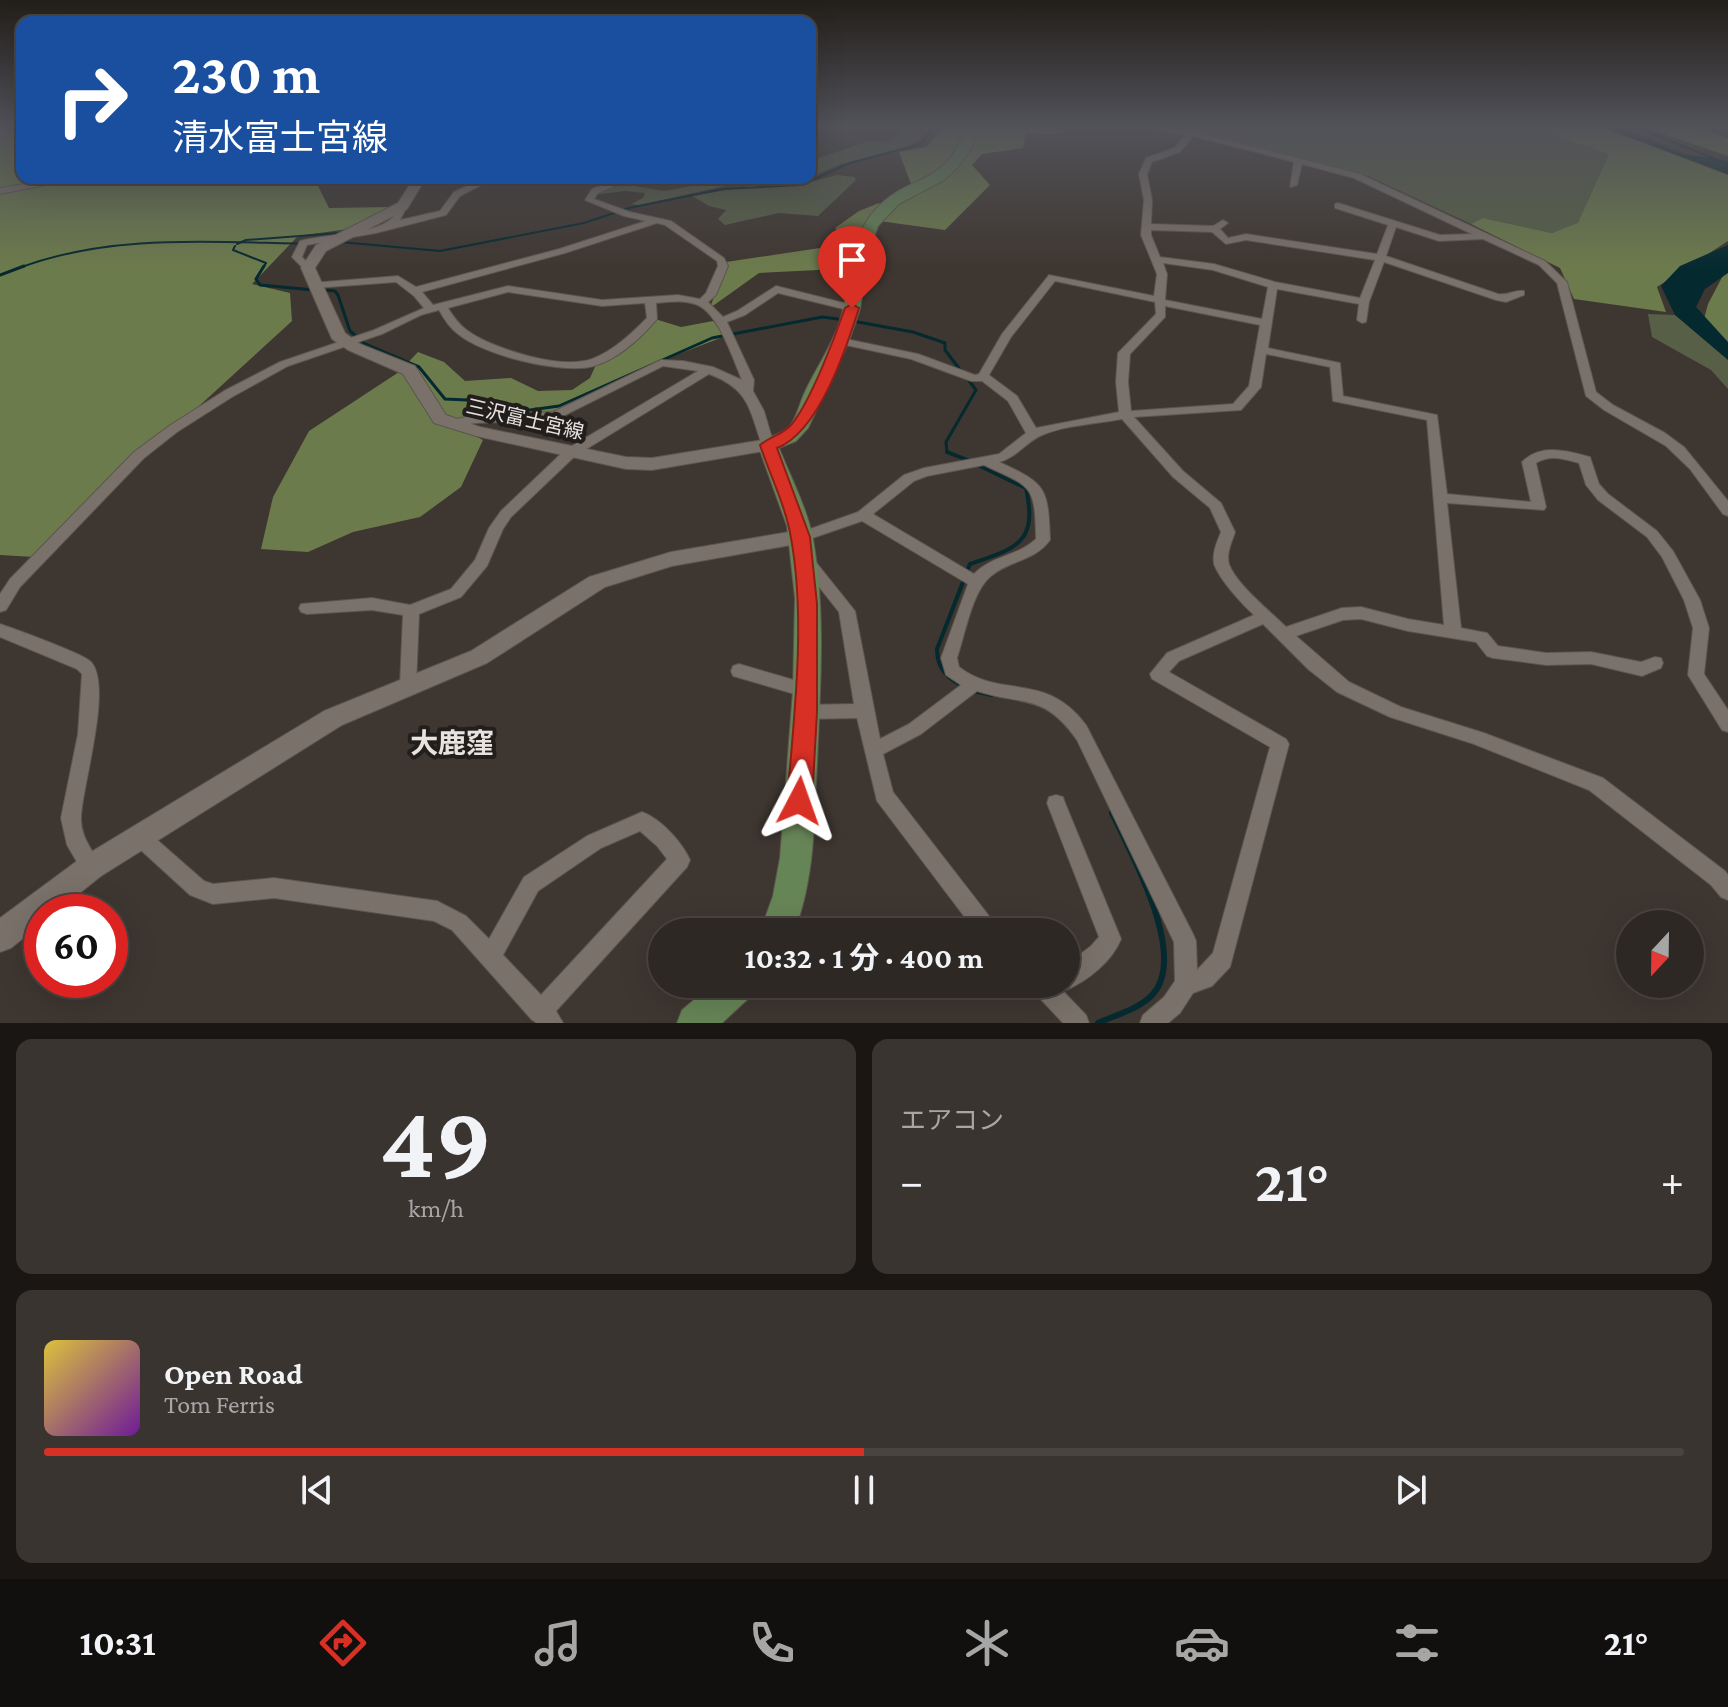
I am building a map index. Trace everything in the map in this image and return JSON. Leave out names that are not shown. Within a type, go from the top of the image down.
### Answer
[{"type":"main road","points":[[784,918],[793,879],[805,701],[807,604],[801,546],[768,445],[786,439],[801,424],[841,341],[852,308],[857,265],[871,225],[896,201],[945,174]]},
{"type":"main road","points":[[354,341],[338,336],[308,268],[321,248],[403,206],[416,184]]},
{"type":"main road","name":"三沢富士宮線","points":[[354,341],[409,370],[418,380],[432,410],[440,419],[451,424],[570,453],[626,463],[652,464],[768,445]]},
{"type":"main road","points":[[0,937],[91,867],[333,718],[479,657],[597,582],[671,559],[801,546]]},
{"type":"main road","points":[[695,1023],[723,998]]},
{"type":"street","points":[[1143,174],[1148,200],[1147,242],[1162,274],[1161,315],[1124,353],[1122,382],[1125,415],[1178,474],[1216,506],[1228,532],[1221,552],[1222,565],[1282,635],[1343,687],[1396,712],[1507,748],[1596,784],[1718,878],[1728,890]]},
{"type":"street","points":[[1293,185],[1295,174]]},
{"type":"street","points":[[1350,174],[1375,182],[1552,270],[1562,282],[1590,393],[1601,404],[1671,443],[1696,468],[1728,511]]},
{"type":"street","points":[[0,191],[41,184]]},
{"type":"street","points":[[308,268],[299,261],[301,246],[443,213],[457,194],[478,184]]},
{"type":"street","points":[[613,184],[595,191],[589,197],[595,204],[658,220],[679,229],[703,250],[721,260],[723,266],[711,295],[702,302]]},
{"type":"street","points":[[390,225],[399,217],[403,206]]},
{"type":"street","points":[[1338,206],[1439,238],[1487,236]]},
{"type":"street","points":[[414,291],[562,251],[658,220]]},
{"type":"street","points":[[1362,320],[1364,302],[1393,223]]},
{"type":"street","points":[[1147,227],[1219,226],[1226,241],[1246,237],[1381,258],[1496,297],[1506,299],[1520,293]]},
{"type":"street","points":[[1158,260],[1214,267],[1273,285],[1364,302]]},
{"type":"street","points":[[841,341],[914,356],[975,379],[983,376],[1006,336],[1053,277],[1265,323]]},
{"type":"street","points":[[316,288],[398,279],[476,339],[535,360],[578,366],[604,357],[644,327],[652,319],[650,300]]},
{"type":"street","points":[[978,918],[884,795],[864,711],[847,611],[801,546],[863,515],[888,499],[909,478],[924,472],[1003,457],[1033,434],[1074,421],[1155,411],[1237,407],[1255,387],[1273,285]]},
{"type":"street","points":[[0,606],[15,583],[139,455],[166,434],[263,374],[437,308],[508,289],[602,303],[678,298],[702,302],[721,321],[728,335],[748,380],[747,391],[768,445]]},
{"type":"street","points":[[721,321],[741,313],[776,289],[852,308]]},
{"type":"street","points":[[1261,350],[1336,365],[1337,398],[1433,418],[1453,632]]},
{"type":"street","points":[[451,424],[475,419],[555,416],[661,363],[695,364],[747,391]]},
{"type":"street","points":[[307,608],[372,604],[411,611],[456,593],[482,562],[496,528],[506,514],[570,453],[709,369]]},
{"type":"street","points":[[983,376],[1013,399],[1033,434]]},
{"type":"street","points":[[1440,498],[1539,507],[1529,462],[1537,455],[1550,453],[1585,460],[1593,485],[1603,497],[1652,534],[1668,555],[1692,600],[1701,628],[1696,675],[1728,725]]},
{"type":"street","points":[[987,461],[1034,484],[1043,498],[1043,540],[1027,555],[991,568],[976,582],[949,658],[952,670],[969,688],[1047,700],[1070,715],[1084,735],[1185,941],[1186,984],[1172,1005],[1151,1023]]},
{"type":"street","points":[[863,515],[976,582]]},
{"type":"street","points":[[408,685],[411,611]]},
{"type":"street","points":[[1282,635],[1342,614],[1361,613],[1408,625],[1481,637],[1493,652],[1546,659],[1591,658],[1642,669],[1655,663]]},
{"type":"street","points":[[1186,984],[1204,978],[1222,959],[1280,744],[1158,674],[1173,657],[1265,617]]},
{"type":"street","points":[[0,630],[83,664],[90,673],[87,734],[71,818],[74,839],[91,867]]},
{"type":"street","points":[[739,671],[805,701],[864,711]]},
{"type":"street","points":[[875,749],[898,742],[969,688]]},
{"type":"street","points":[[1056,803],[1110,939],[1099,954],[1080,967]]},
{"type":"street","points":[[140,837],[197,888],[213,894],[274,888],[437,911],[459,923],[492,954],[546,1017],[680,860],[664,840],[642,821],[594,842],[531,884],[492,954]]},
{"type":"street","points":[[1062,998],[1078,1023]]},
{"type":"green space","points":[[0,174],[16,174],[16,184],[314,184],[329,208],[393,207],[348,229],[298,236],[252,284],[290,293],[292,321],[34,557],[0,555]]},
{"type":"green space","points":[[907,174],[980,174],[990,185],[945,230],[879,221],[914,192]]},
{"type":"green space","points":[[1359,174],[1600,174],[1578,224],[1552,233],[1488,219],[1471,224]]},
{"type":"green space","points":[[1600,174],[1728,175],[1728,241],[1657,287],[1666,312],[1574,299],[1560,268],[1471,224],[1483,218],[1552,233],[1578,223]]},
{"type":"green space","points":[[837,175],[856,180],[818,216],[779,213],[725,225],[718,219],[726,210],[709,206],[692,196],[750,186],[816,184],[816,181]]},
{"type":"green space","points":[[623,184],[664,191],[703,184],[734,184],[639,205],[631,204],[643,198],[645,193],[625,191],[593,195]]},
{"type":"green space","points":[[879,203],[882,206],[860,234],[855,257],[818,270],[759,273],[710,308],[726,262],[840,245],[843,239],[835,228],[859,211]]},
{"type":"green space","points":[[1728,266],[1728,348],[1704,319],[1708,304]]},
{"type":"green space","points":[[1648,314],[1675,315],[1728,351],[1728,389],[1711,370],[1652,337]]},
{"type":"green space","points":[[655,319],[681,327],[713,321],[728,335],[661,361],[570,411],[470,420],[456,426],[483,440],[461,487],[420,517],[353,532],[308,552],[261,549],[273,497],[309,431],[399,372],[418,352],[444,362],[465,381],[511,378],[538,391],[572,390],[590,378],[598,360]]},
{"type":"water","points":[[1728,245],[1728,273],[1705,289],[1696,307],[1728,342],[1728,360],[1675,315],[1661,286],[1680,266]]},
{"type":"waterway","points":[[816,178],[826,174]]},
{"type":"waterway","points":[[340,242],[440,251],[584,223],[629,208],[723,189],[803,184]]},
{"type":"waterway","points":[[240,243],[339,233]]},
{"type":"waterway","points":[[19,268],[55,257],[129,244],[240,243]]},
{"type":"waterway","points":[[240,243],[318,244]]},
{"type":"waterway","points":[[235,246],[233,250],[266,263],[263,268]]},
{"type":"waterway","points":[[0,275],[24,266]]},
{"type":"waterway","points":[[264,266],[256,279],[260,285],[314,290]]},
{"type":"waterway","points":[[323,290],[335,291],[338,295],[350,331],[365,344],[419,367],[445,399],[490,401],[523,411],[559,406],[712,338],[822,317],[838,319]]},
{"type":"waterway","points":[[858,322],[913,332],[945,343],[945,350],[961,371]]},
{"type":"waterway","points":[[947,452],[946,442],[976,390],[967,378]]},
{"type":"waterway","points":[[947,452],[970,461]]},
{"type":"waterway","points":[[947,452],[952,454]]},
{"type":"waterway","points":[[965,687],[945,672],[937,649],[970,564],[1012,547],[1026,532],[1029,521],[1026,488],[978,465]]},
{"type":"waterway","points":[[973,691],[992,695]]},
{"type":"waterway","points":[[1098,1023],[1134,1008],[1153,994],[1162,977],[1164,955],[1153,904],[1112,813]]},
{"type":"district","name":"大鹿窪","points":[[452,743]]},
{"type":"route","points":[[799,801],[807,604],[801,537],[768,445],[786,439],[801,424],[841,341],[852,308]]}]
